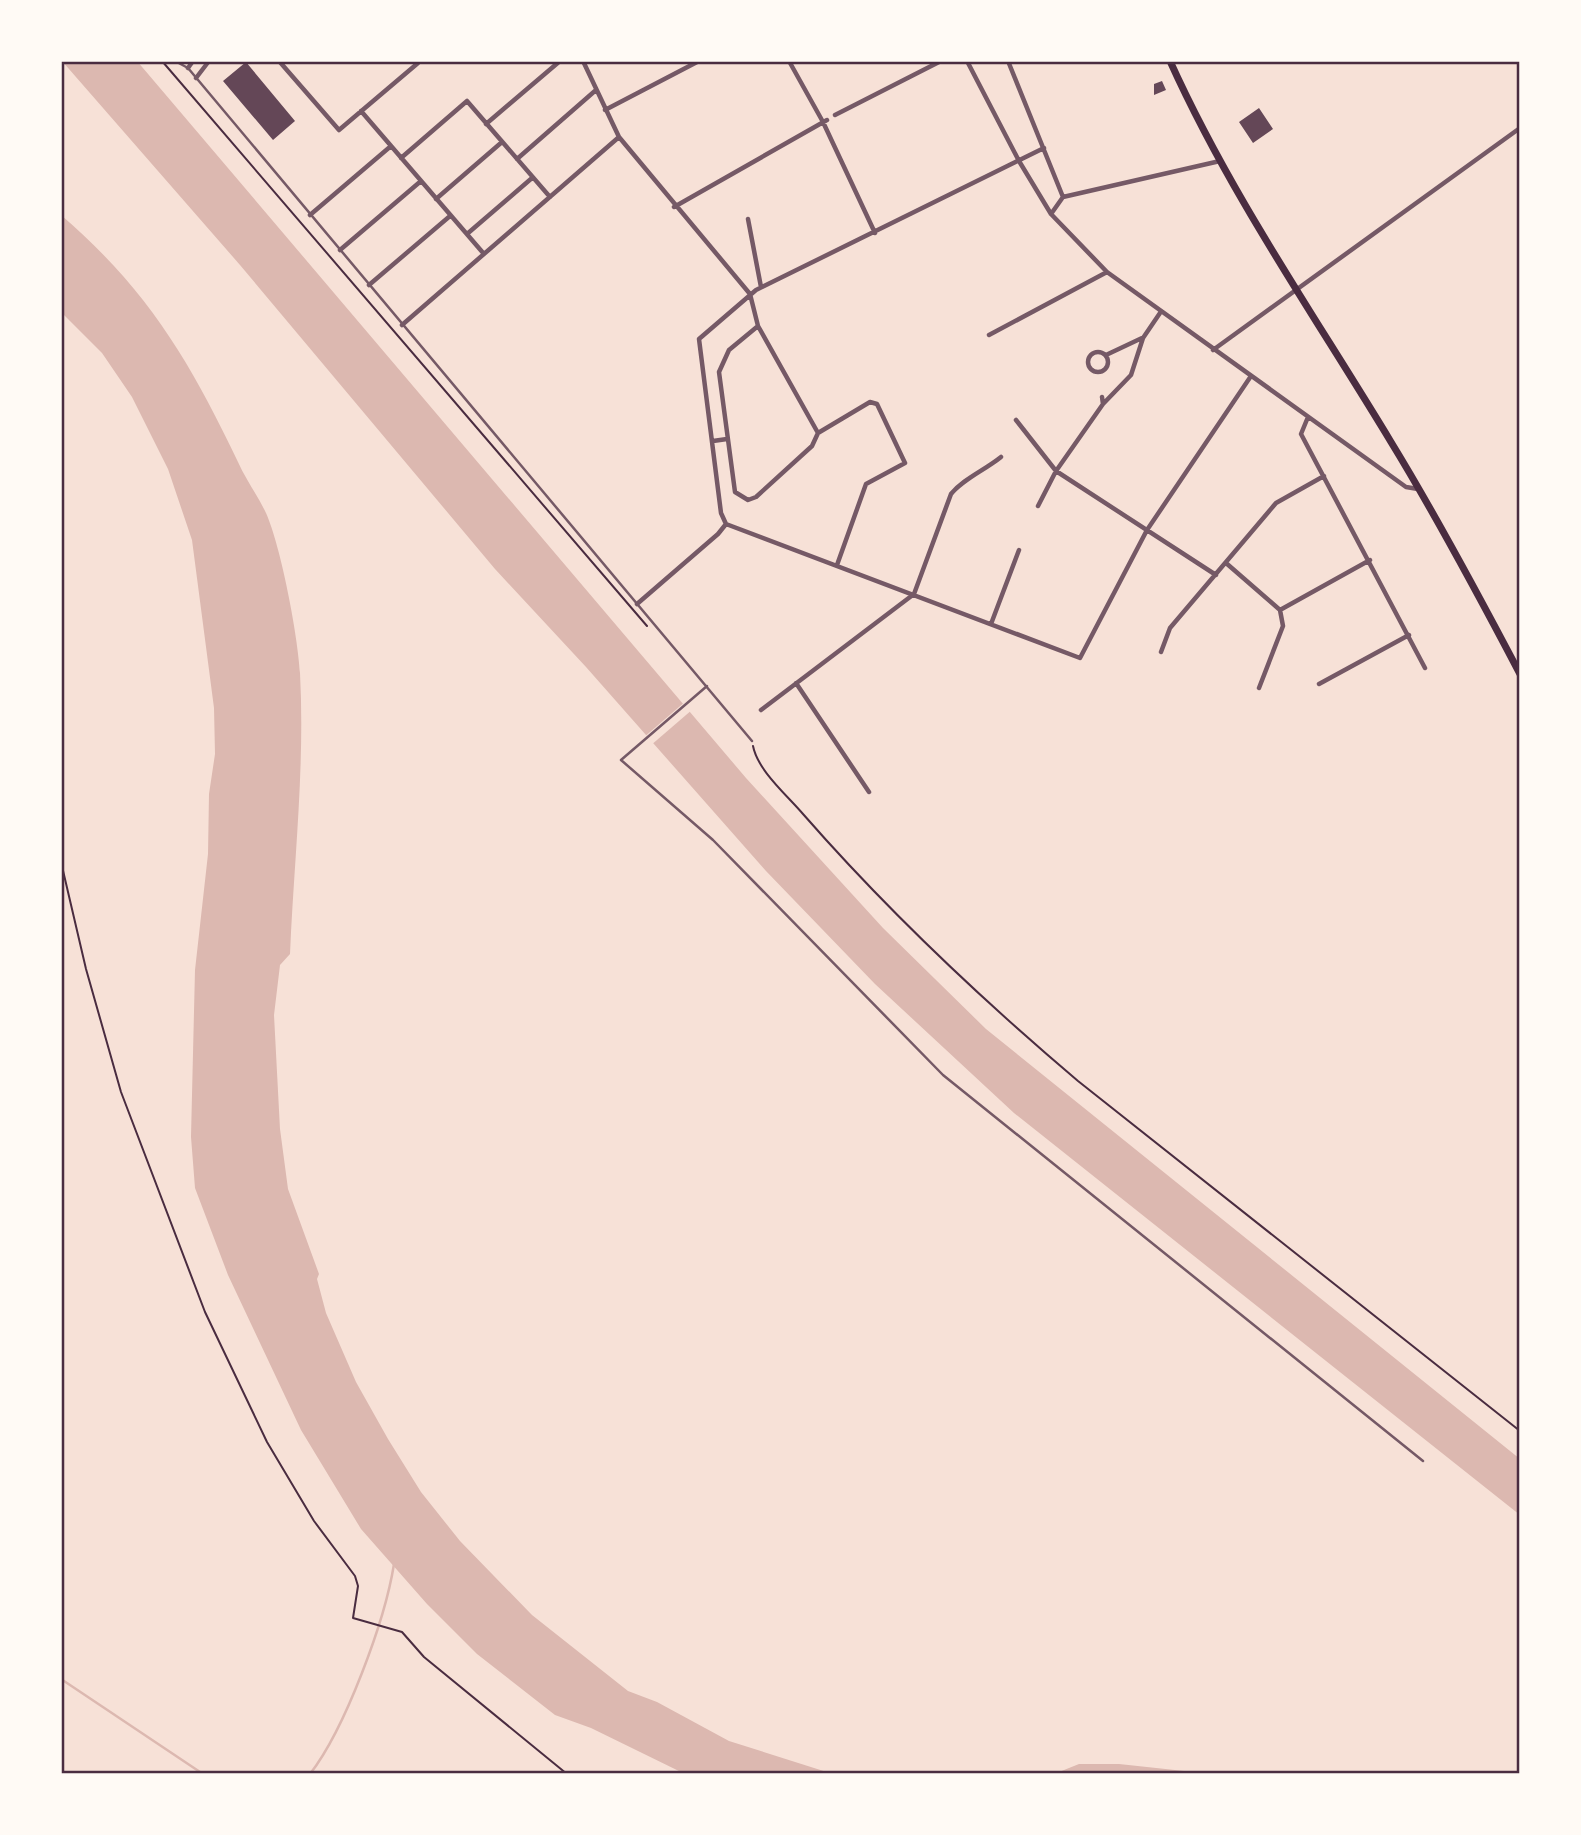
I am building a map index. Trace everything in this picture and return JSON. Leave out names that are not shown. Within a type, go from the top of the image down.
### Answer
[{"type":"main road","points":[[1170,61],[1220,161],[1296,292],[1419,489],[1520,674]]},
{"type":"street","points":[[188,68],[191,61]]},
{"type":"street","points":[[196,78],[209,61]]},
{"type":"street","points":[[279,61],[339,130],[418,63]]},
{"type":"street","points":[[486,124],[560,61]]},
{"type":"street","points":[[583,61],[619,138],[674,207],[750,294],[758,326],[818,433]]},
{"type":"street","points":[[605,110],[699,61]]},
{"type":"street","points":[[789,61],[825,121],[875,233]]},
{"type":"street","points":[[835,115],[941,61]]},
{"type":"street","points":[[967,61],[1019,161],[1051,214],[1107,272],[1160,313],[1406,486],[1419,489]]},
{"type":"street","points":[[1008,61],[1063,197]]},
{"type":"street","points":[[517,159],[596,90]]},
{"type":"street","points":[[401,158],[467,101],[550,197]]},
{"type":"street","points":[[361,111],[484,254]]},
{"type":"street","points":[[674,207],[825,121]]},
{"type":"street","points":[[1213,350],[1520,128]]},
{"type":"street","points":[[402,325],[619,138]]},
{"type":"street","points":[[436,199],[502,142]]},
{"type":"street","points":[[310,215],[391,146]]},
{"type":"street","points":[[1044,148],[761,287],[699,340],[721,513],[726,524],[1080,658],[1147,530],[1251,376]]},
{"type":"street","points":[[1051,214],[1063,197],[1220,161]]},
{"type":"street","points":[[467,234],[533,178]]},
{"type":"street","points":[[340,250],[421,181]]},
{"type":"street","points":[[369,285],[450,215]]},
{"type":"street","points":[[748,219],[761,287]]},
{"type":"street","points":[[989,335],[1107,272]]},
{"type":"street","points":[[1038,506],[1056,471],[1103,404],[1131,375],[1143,338],[1160,313]]},
{"type":"street","points":[[758,326],[729,350],[719,372],[735,492],[748,500],[756,497],[812,446],[818,433],[870,402],[877,404],[905,463],[866,485],[836,565]]},
{"type":"street","points":[[1106,356],[1108,362],[1104,370],[1092,370],[1088,361],[1091,355],[1097,352],[1106,356],[1143,338]]},
{"type":"street","points":[[1102,397],[1103,404]]},
{"type":"street","points":[[1308,417],[1301,434],[1425,668]]},
{"type":"street","points":[[1016,419],[1056,471],[1216,575]]},
{"type":"street","points":[[713,441],[727,439]]},
{"type":"street","points":[[761,710],[914,594],[951,494],[1001,457]]},
{"type":"street","points":[[1161,652],[1170,628],[1276,503],[1324,476]]},
{"type":"street","points":[[637,604],[719,534],[726,524]]},
{"type":"street","points":[[991,624],[1019,550]]},
{"type":"street","points":[[1280,610],[1370,560]]},
{"type":"street","points":[[1226,563],[1280,610],[1283,626],[1259,688]]},
{"type":"street","points":[[1319,684],[1409,635]]},
{"type":"street","points":[[796,683],[869,792]]},
{"type":"lane","points":[[175,61],[188,68],[752,741]]},
{"type":"lane","points":[[707,686],[621,760],[713,840],[943,1075],[1423,1461]]},
{"type":"path","points":[[162,61],[648,626]]},
{"type":"path","points":[[752,741],[754,751],[767,771],[835,849],[914,931],[1014,1026],[1078,1081],[1520,1431]]},
{"type":"path","points":[[61,862],[86,969],[121,1092],[160,1200],[205,1312],[267,1442],[314,1521],[355,1576],[358,1586],[353,1618],[402,1632],[424,1657],[567,1774]]},
{"type":"shaded area","points":[[62,61],[137,61],[746,778],[883,928],[986,1029],[1520,1459],[1520,1515],[1014,1113],[875,984],[766,871],[586,667],[495,569],[240,265]]},
{"type":"shaded area","points":[[61,215],[118,271],[164,328],[202,391],[263,507],[277,547],[296,637],[301,708],[300,778],[290,954],[280,965],[274,1015],[280,1129],[288,1189],[319,1274],[317,1279],[326,1313],[356,1382],[421,1492],[460,1541],[532,1615],[628,1691],[657,1702],[729,1741],[833,1774],[685,1774],[591,1728],[555,1715],[477,1654],[427,1604],[361,1529],[301,1430],[228,1275],[195,1188],[191,1137],[195,970],[208,854],[209,794],[215,754],[214,708],[192,540],[168,469],[132,397],[102,353],[61,312]]},
{"type":"shaded area","points":[[1079,1764],[1119,1764],[1212,1774],[1054,1774]]},
{"type":"pier","points":[[686,701],[693,709],[650,746],[643,738]]},
{"type":"building","points":[[246,62],[295,121],[273,140],[223,81]]},
{"type":"building","points":[[1162,81],[1166,90],[1154,95],[1154,84]]},
{"type":"building","points":[[1259,108],[1273,129],[1253,143],[1239,122]]},
{"type":"waterway","points":[[310,1774],[337,1730],[362,1674],[382,1615],[394,1564]]},
{"type":"waterway","points":[[61,1679],[203,1774]]}]
